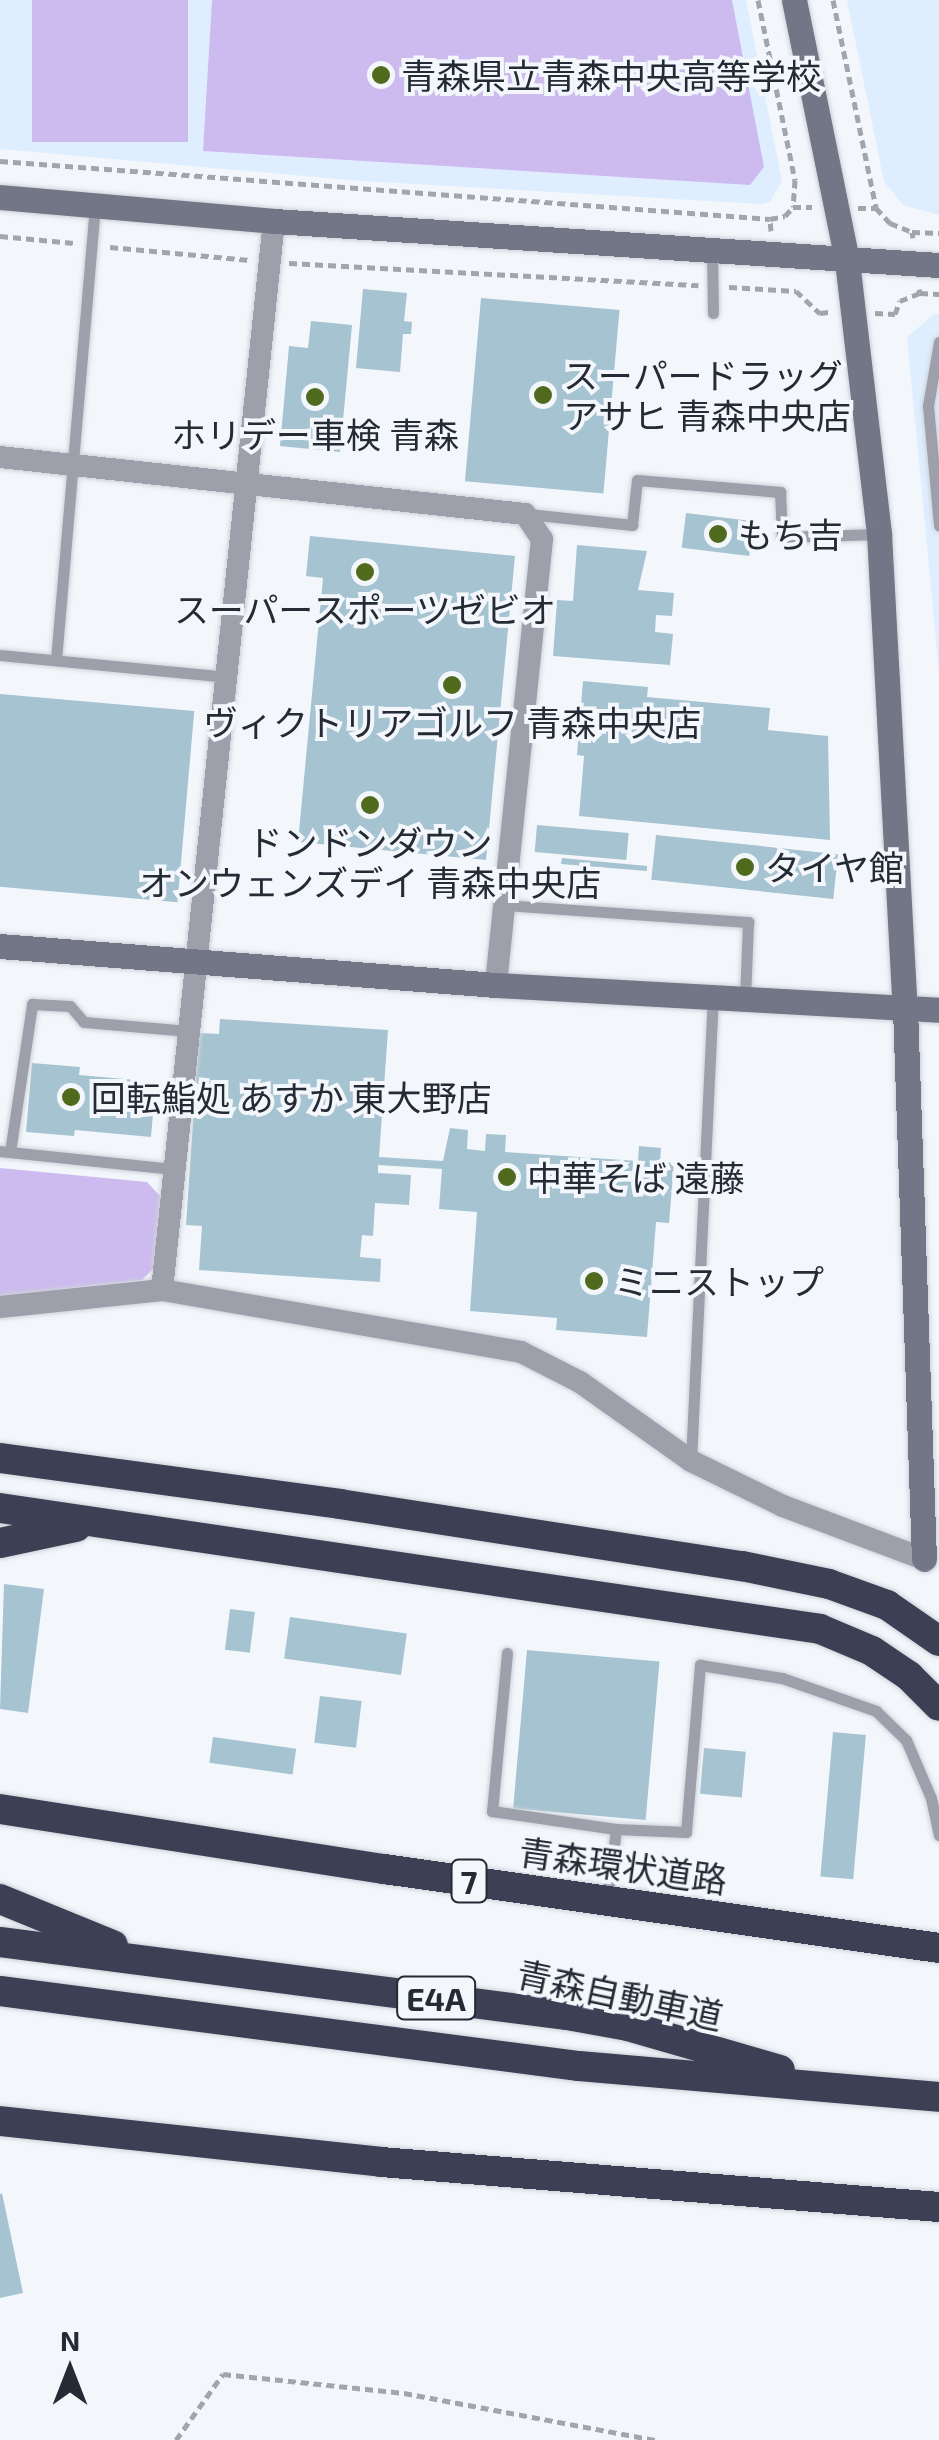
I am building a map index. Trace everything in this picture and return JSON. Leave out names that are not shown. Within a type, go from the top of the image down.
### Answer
[{"type":"highway","points":[[0,1458],[359,1506],[829,1584],[887,1604],[939,1641]]},
{"type":"highway","points":[[0,1478],[145,1480]]},
{"type":"highway","points":[[0,1508],[820,1629],[872,1651],[909,1676],[939,1706]]},
{"type":"highway","points":[[0,1542],[94,1523]]},
{"type":"highway","name":"青森環状道路","points":[[0,1809],[939,1948]]},
{"type":"highway","points":[[0,1899],[171,1966]]},
{"type":"highway","name":"青森自動車道","points":[[0,1942],[567,2015],[628,2026],[865,2090]]},
{"type":"highway","name":"青森自動車道","points":[[0,1995],[578,2066],[939,2097]]},
{"type":"highway","points":[[0,2121],[381,2162],[939,2207]]},
{"type":"street","points":[[0,1307],[162,1290],[521,1352],[580,1382],[691,1461],[783,1506],[924,1559],[904,1008],[879,534],[848,261],[794,0]]},
{"type":"street","points":[[0,196],[274,221],[939,265]]},
{"type":"street","points":[[162,1290],[274,221]]},
{"type":"street","points":[[0,457],[525,514],[542,539],[496,985]]},
{"type":"street","points":[[0,946],[496,985],[939,1010]]},
{"type":"lane","points":[[56,660],[94,205]]},
{"type":"lane","points":[[712,250],[713,314]]},
{"type":"lane","points":[[939,342],[928,406],[939,525]]},
{"type":"lane","points":[[525,514],[632,525],[637,480],[780,492],[782,536],[879,534]]},
{"type":"lane","points":[[0,655],[228,677]]},
{"type":"lane","points":[[504,905],[748,922],[745,999]]},
{"type":"lane","points":[[691,1461],[713,997]]},
{"type":"lane","points":[[175,1168],[5,1152],[32,1004],[70,1006],[84,1022],[190,1031]]},
{"type":"lane","points":[[507,1653],[492,1811],[616,1829],[686,1832],[700,1665],[782,1678],[876,1711],[906,1740],[931,1798],[939,1835]]},
{"type":"lane","points":[[607,1901],[616,1829]]},
{"type":"path","points":[[758,0],[795,180],[793,207]]},
{"type":"path","points":[[833,0],[876,208]]},
{"type":"path","points":[[0,161],[770,218]]},
{"type":"path","points":[[912,232],[939,232]]},
{"type":"path","points":[[0,236],[270,262],[775,289]]},
{"type":"path","points":[[920,293],[939,294]]},
{"type":"path","points":[[176,2440],[223,2374],[404,2393],[655,2440]]},
{"type":"shaded area","name":"青森県立青森中央高等学校","points":[[0,0],[746,0],[782,181],[770,202],[761,204],[360,181],[0,149]]},
{"type":"shaded area","points":[[32,0],[188,0],[188,142],[32,142]]},
{"type":"shaded area","name":"青森県立青森中央高等学校","points":[[212,0],[732,0],[764,167],[750,185],[203,151]]},
{"type":"shaded area","points":[[847,0],[939,0],[939,215],[903,205],[884,182]]},
{"type":"shaded area","points":[[939,314],[939,672],[907,337]]},
{"type":"shaded area","points":[[0,1168],[147,1182],[162,1198],[155,1267],[142,1280],[0,1296]]},
{"type":"building","points":[[363,289],[407,293],[404,321],[412,322],[411,334],[403,334],[400,372],[356,368]]},
{"type":"building","name":"スーパードラッグ アサヒ 青森中央店","points":[[481,298],[619,310],[603,493],[465,481]]},
{"type":"building","name":"ホリデー車検 青森","points":[[311,321],[352,325],[340,452],[280,446],[289,346],[308,348]]},
{"type":"building","name":"もち吉","points":[[686,513],[753,521],[749,556],[682,548]]},
{"type":"building","points":[[310,536],[515,556],[486,860],[298,842],[323,578],[306,576]]},
{"type":"building","points":[[577,545],[647,551],[638,590],[674,593],[672,616],[656,615],[655,632],[673,634],[670,665],[553,656],[557,600],[573,601]]},
{"type":"building","points":[[583,681],[648,687],[647,697],[770,708],[768,730],[828,736],[830,840],[579,816],[584,756],[577,755]]},
{"type":"building","points":[[0,694],[194,711],[178,902],[0,887]]},
{"type":"building","points":[[537,825],[629,833],[626,860],[535,852]]},
{"type":"building","name":"タイヤ館","points":[[656,835],[838,854],[833,899],[651,880]]},
{"type":"building","points":[[562,858],[647,866],[647,871],[561,864]]},
{"type":"building","points":[[220,1019],[388,1030],[379,1157],[443,1161],[450,1128],[468,1130],[467,1149],[485,1151],[486,1134],[506,1135],[505,1152],[638,1161],[639,1146],[661,1148],[660,1162],[674,1163],[669,1223],[656,1222],[647,1337],[556,1330],[557,1318],[470,1311],[477,1212],[439,1209],[442,1169],[378,1165],[378,1173],[411,1175],[409,1205],[375,1203],[373,1236],[362,1235],[360,1257],[381,1259],[380,1282],[199,1270],[202,1226],[186,1225],[199,1033],[219,1034]]},
{"type":"building","points":[[32,1063],[80,1067],[79,1075],[136,1080],[134,1100],[154,1101],[151,1137],[75,1130],[74,1136],[26,1132]]},
{"type":"building","points":[[4,1584],[44,1589],[28,1713],[0,1709]]},
{"type":"building","points":[[230,1609],[255,1612],[250,1653],[225,1650]]},
{"type":"building","points":[[290,1617],[407,1633],[401,1675],[284,1659]]},
{"type":"building","points":[[527,1650],[659,1662],[646,1820],[513,1808]]},
{"type":"building","points":[[320,1696],[362,1701],[356,1748],[314,1743]]},
{"type":"building","points":[[833,1732],[866,1735],[853,1879],[820,1876]]},
{"type":"building","points":[[213,1737],[296,1749],[293,1774],[209,1763]]},
{"type":"building","points":[[704,1748],[746,1752],[742,1797],[700,1794]]},
{"type":"building","points":[[0,2194],[23,2293],[0,2298]]},
{"type":"place","name":"青森県立青森中央高等学校","points":[[381,75]]},
{"type":"place","name":"スーパードラッグ アサヒ 青森中央店","points":[[543,395]]},
{"type":"place","name":"ホリデー車検 青森","points":[[315,397]]},
{"type":"place","name":"もち吉","points":[[718,534]]},
{"type":"place","name":"スーパースポーツゼビオ","points":[[365,572]]},
{"type":"place","name":"ヴィクトリアゴルフ 青森中央店","points":[[452,685]]},
{"type":"place","name":"ドンドンダウン オンウェンズデイ 青森中央店","points":[[370,805]]},
{"type":"place","name":"タイヤ館","points":[[745,867]]},
{"type":"place","name":"回転鮨処 あすか 東大野店","points":[[71,1097]]},
{"type":"place","name":"中華そば 遠藤","points":[[507,1177]]},
{"type":"place","name":"ミニストップ","points":[[594,1281]]}]
